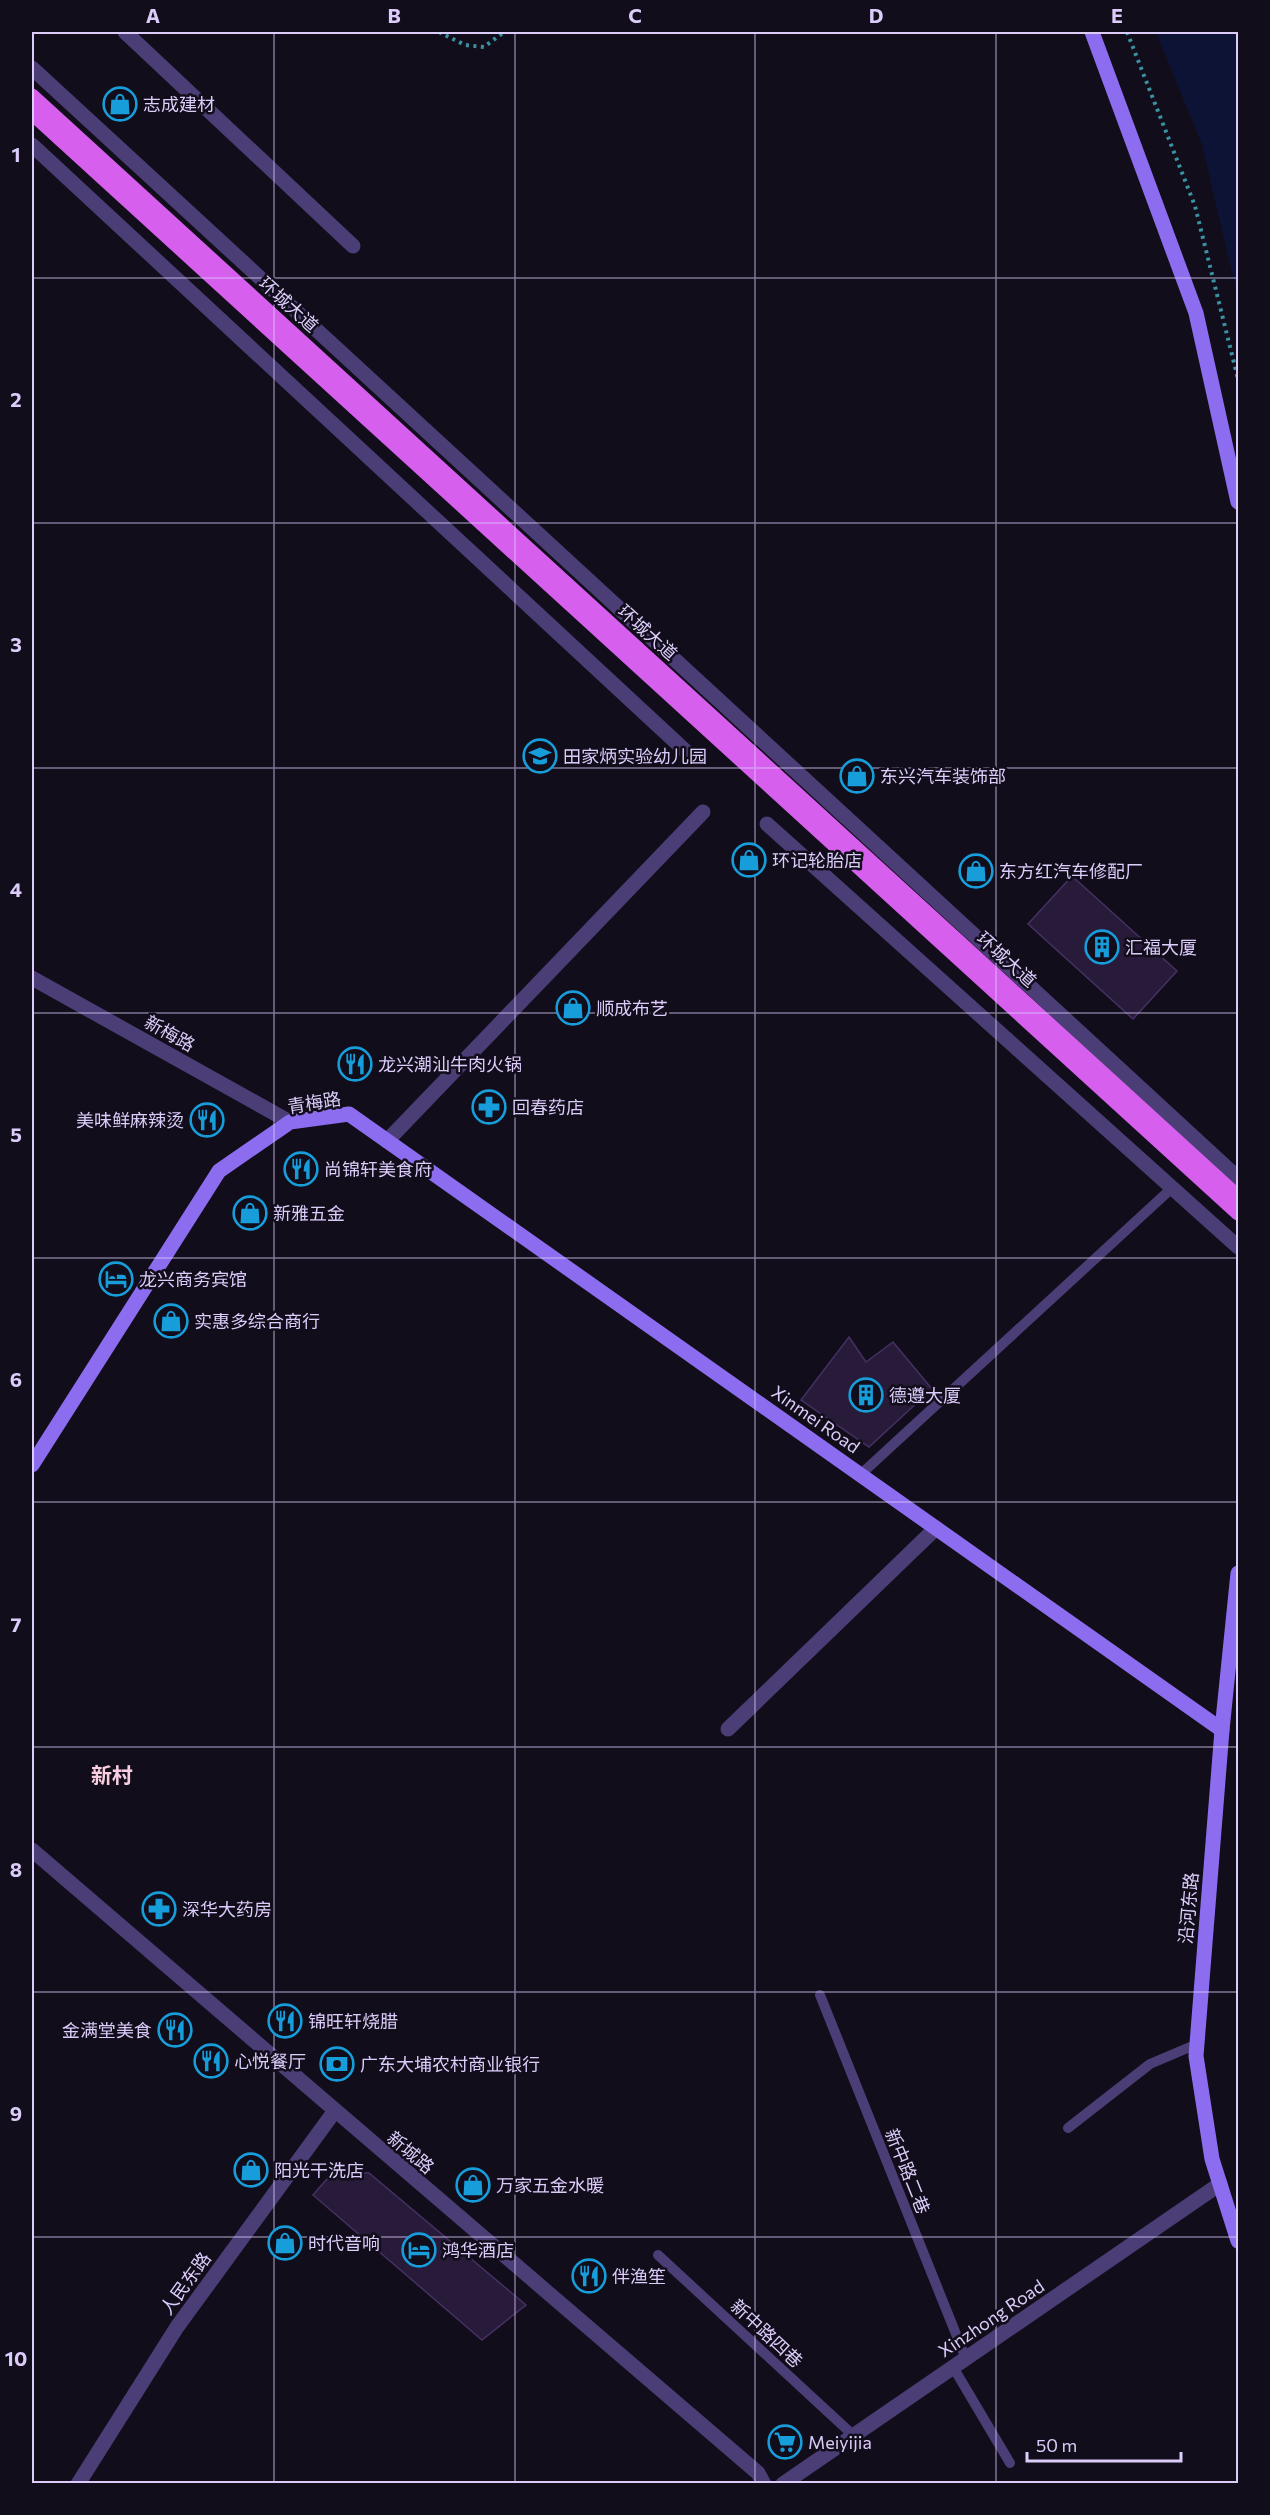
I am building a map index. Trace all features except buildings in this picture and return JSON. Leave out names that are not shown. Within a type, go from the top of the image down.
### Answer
[{"type":"main road","points":[[1092,32],[1196,313],[1239,502]]},
{"type":"main road","name":"环城大道","points":[[32,96],[1239,1197]]},
{"type":"main road","name":"环城大道","points":[[32,113],[1239,1213]]},
{"type":"main road","name":"青梅路","points":[[32,1466],[219,1172],[290,1122],[349,1114],[387,1141]]},
{"type":"main road","name":"Xinmei Road","points":[[387,1141],[1222,1730]]},
{"type":"main road","name":"沿河东路","points":[[1239,1573],[1222,1730],[1196,2056],[1212,2159],[1239,2241]]},
{"type":"street","points":[[125,32],[353,246]]},
{"type":"street","points":[[32,68],[1239,1178]]},
{"type":"street","points":[[32,145],[693,758]]},
{"type":"street","points":[[387,1141],[703,812]]},
{"type":"street","points":[[767,824],[1239,1247]]},
{"type":"street","name":"新梅路","points":[[32,978],[290,1122]]},
{"type":"street","points":[[728,1730],[936,1528]]},
{"type":"street","name":"新城路","points":[[32,1850],[334,2112],[758,2473],[764,2484]]},
{"type":"street","name":"人民东路","points":[[78,2484],[177,2326],[334,2112]]},
{"type":"street","name":"Xinzhong Road","points":[[783,2484],[1220,2184]]},
{"type":"lane","points":[[860,1475],[1172,1188]]},
{"type":"lane","name":"新中路二巷","points":[[820,1995],[959,2363],[1010,2463]]},
{"type":"lane","points":[[1068,2128],[1150,2064],[1197,2044]]},
{"type":"lane","name":"新中路四巷","points":[[658,2255],[853,2435]]},
{"type":"path","points":[[439,32],[465,45],[484,46],[504,32]]},
{"type":"path","points":[[1127,32],[1195,206],[1239,379]]},
{"type":"water","points":[[1156,32],[1238,32],[1238,298],[1202,145]]},
{"type":"place","name":"志成建材","points":[[120,104]]},
{"type":"place","name":"田家炳实验幼儿园","points":[[540,756]]},
{"type":"place","name":"东兴汽车装饰部","points":[[857,776]]},
{"type":"place","name":"环记轮胎店","points":[[749,860]]},
{"type":"place","name":"东方红汽车修配厂","points":[[976,871]]},
{"type":"place","name":"汇福大厦","points":[[1102,947]]},
{"type":"place","name":"顺成布艺","points":[[573,1008]]},
{"type":"place","name":"龙兴潮汕牛肉火锅","points":[[355,1064]]},
{"type":"place","name":"回春药店","points":[[489,1107]]},
{"type":"place","name":"美味鲜麻辣烫","points":[[207,1120]]},
{"type":"place","name":"尚锦轩美食府","points":[[301,1169]]},
{"type":"place","name":"新雅五金","points":[[250,1213]]},
{"type":"place","name":"龙兴商务宾馆","points":[[116,1279]]},
{"type":"place","name":"实惠多综合商行","points":[[171,1321]]},
{"type":"place","name":"德遵大厦","points":[[866,1395]]},
{"type":"place","name":"深华大药房","points":[[159,1909]]},
{"type":"place","name":"锦旺轩烧腊","points":[[285,2021]]},
{"type":"place","name":"金满堂美食","points":[[175,2030]]},
{"type":"place","name":"心悦餐厅","points":[[211,2061]]},
{"type":"place","name":"广东大埔农村商业银行","points":[[337,2064]]},
{"type":"place","name":"阳光干洗店","points":[[251,2170]]},
{"type":"place","name":"万家五金水暖","points":[[473,2185]]},
{"type":"place","name":"时代音响","points":[[285,2243]]},
{"type":"place","name":"鸿华酒店","points":[[419,2250]]},
{"type":"place","name":"伴渔笙","points":[[589,2276]]},
{"type":"place","name":"Meiyijia","points":[[785,2442]]},
{"type":"district","name":"新村","points":[[112,1774]]}]
